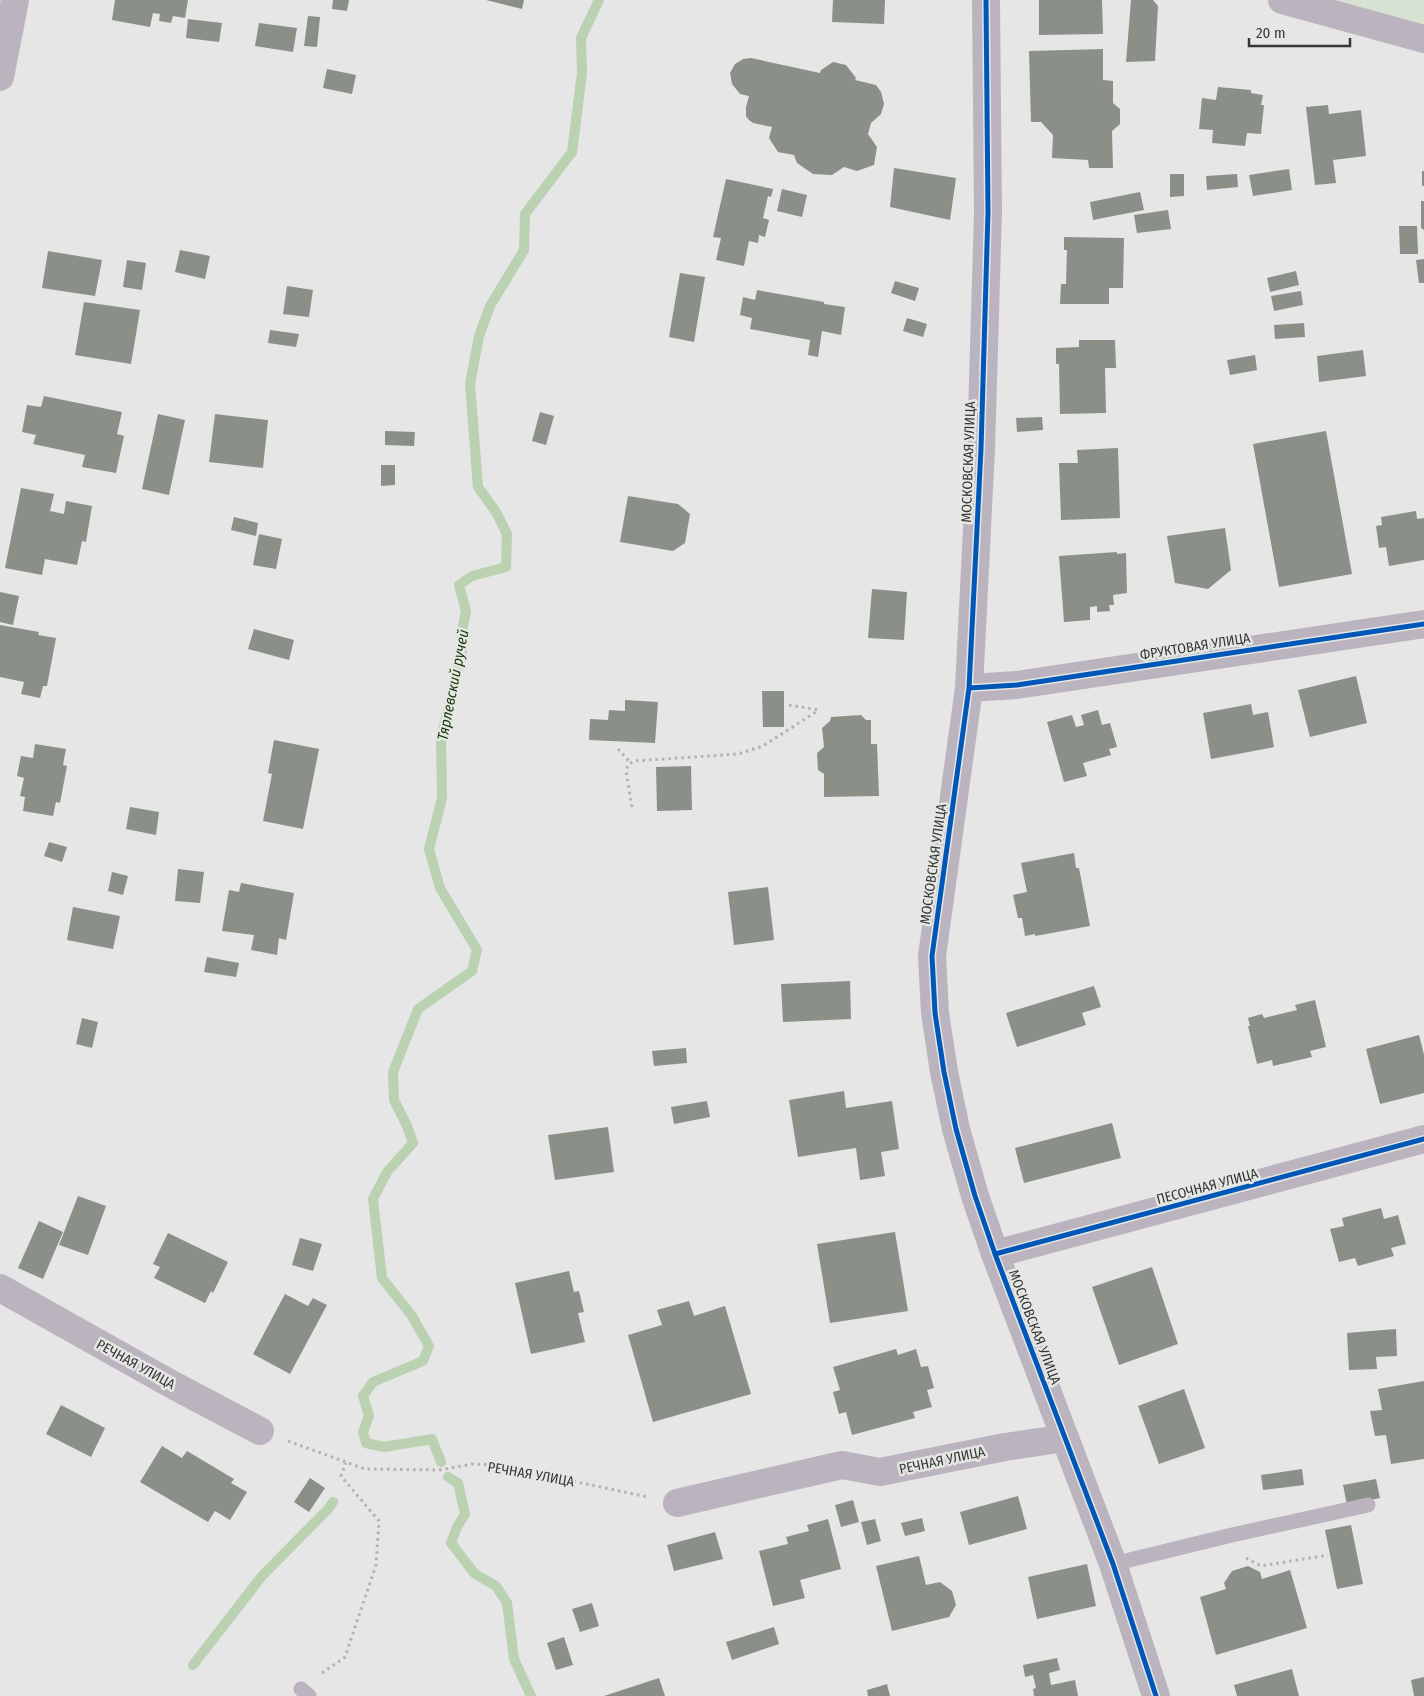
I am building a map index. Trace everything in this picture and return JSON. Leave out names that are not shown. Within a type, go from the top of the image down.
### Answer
[{"type":"street","points":[[0,77],[15,0]]},
{"type":"street","name":"МОСКОВСКАЯ УЛИЦА","points":[[986,0],[988,212],[981,449],[969,688],[932,956],[932,984],[944,1072],[956,1129],[975,1196],[995,1254],[1113,1564],[1156,1696]]},
{"type":"street","points":[[1282,0],[1424,39]]},
{"type":"street","name":"ФРУКТОВАЯ УЛИЦА","points":[[969,688],[1017,685],[1424,624]]},
{"type":"street","name":"ПЕСОЧНАЯ УЛИЦА","points":[[995,1254],[1424,1139]]},
{"type":"street","name":"РЕЧНАЯ УЛИЦА","points":[[0,1288],[171,1384],[260,1431]]},
{"type":"street","name":"РЕЧНАЯ УЛИЦА","points":[[676,1503],[842,1465],[880,1472],[1005,1447],[1065,1438]]},
{"type":"lane","points":[[1113,1564],[1368,1505]]},
{"type":"path","points":[[632,807],[626,771],[634,761],[738,754],[763,746],[820,710],[790,705]]},
{"type":"path","points":[[618,749],[631,763]]},
{"type":"path","points":[[305,1692],[345,1657],[376,1565],[379,1522],[341,1476],[346,1463]]},
{"type":"path","points":[[1243,1556],[1261,1566],[1328,1555]]},
{"type":"green space","points":[[1332,0],[1424,0],[1424,26]]},
{"type":"building","points":[[115,0],[188,0],[185,18],[173,16],[171,23],[159,21],[160,14],[153,13],[150,27],[112,20]]},
{"type":"building","points":[[333,0],[349,0],[347,11],[332,9]]},
{"type":"building","points":[[486,0],[524,0],[522,9]]},
{"type":"building","points":[[833,0],[885,0],[884,24],[832,22]]},
{"type":"building","points":[[1039,0],[1102,0],[1103,34],[1039,35]]},
{"type":"building","points":[[1131,0],[1153,0],[1158,6],[1155,61],[1126,62]]},
{"type":"building","points":[[308,16],[320,17],[317,47],[304,46]]},
{"type":"building","points":[[188,19],[222,23],[219,42],[186,38]]},
{"type":"building","points":[[259,23],[297,28],[293,52],[255,46]]},
{"type":"building","points":[[1103,49],[1103,80],[1113,81],[1113,103],[1120,109],[1120,124],[1112,131],[1113,168],[1089,168],[1088,160],[1052,158],[1053,135],[1041,122],[1031,122],[1029,51]]},
{"type":"building","points":[[751,58],[820,73],[821,70],[833,62],[846,65],[856,78],[855,80],[876,85],[881,92],[884,104],[881,114],[871,123],[868,134],[877,147],[874,165],[857,171],[844,167],[832,175],[813,174],[797,163],[794,155],[778,152],[769,138],[772,127],[753,123],[749,120],[746,116],[746,107],[749,96],[740,94],[732,84],[730,73],[735,64],[743,59]]},
{"type":"building","points":[[327,69],[356,75],[352,94],[323,88]]},
{"type":"building","points":[[1218,87],[1251,90],[1251,93],[1263,95],[1261,105],[1264,105],[1261,134],[1247,133],[1245,146],[1212,143],[1213,130],[1199,129],[1202,98],[1216,100]]},
{"type":"building","points":[[1328,105],[1329,114],[1361,110],[1366,156],[1333,160],[1336,183],[1315,185],[1306,107]]},
{"type":"building","points":[[894,168],[956,178],[950,220],[890,207]]},
{"type":"building","points":[[1289,169],[1292,190],[1253,196],[1249,175]]},
{"type":"building","points":[[1422,171],[1424,171],[1424,186],[1422,186]]},
{"type":"building","points":[[1170,174],[1184,174],[1184,196],[1170,197]]},
{"type":"building","points":[[1237,174],[1238,187],[1207,190],[1206,176]]},
{"type":"building","points":[[726,179],[773,189],[771,197],[768,196],[763,218],[769,220],[765,237],[759,235],[758,243],[749,241],[744,266],[716,260],[721,238],[713,237]]},
{"type":"building","points":[[782,189],[807,195],[802,217],[777,211]]},
{"type":"building","points":[[1140,192],[1144,210],[1093,220],[1090,202]]},
{"type":"building","points":[[1421,201],[1424,201],[1424,230],[1421,228]]},
{"type":"building","points":[[1168,210],[1171,229],[1137,233],[1134,215]]},
{"type":"building","points":[[1399,226],[1417,226],[1418,254],[1400,254]]},
{"type":"building","points":[[1064,237],[1124,238],[1123,288],[1109,288],[1109,304],[1060,304],[1061,284],[1066,284],[1067,250],[1064,250]]},
{"type":"building","points":[[180,250],[210,256],[205,279],[175,272]]},
{"type":"building","points":[[48,251],[102,260],[95,296],[42,288]]},
{"type":"building","points":[[1424,259],[1424,283],[1419,283],[1416,260]]},
{"type":"building","points":[[127,260],[146,263],[142,290],[123,287]]},
{"type":"building","points":[[1296,271],[1299,285],[1270,292],[1267,278]]},
{"type":"building","points":[[680,273],[705,277],[694,342],[669,337]]},
{"type":"building","points":[[895,281],[919,288],[915,301],[891,293]]},
{"type":"building","points":[[287,286],[313,290],[309,317],[283,314]]},
{"type":"building","points":[[757,290],[845,307],[841,335],[822,331],[818,357],[808,355],[810,340],[750,329],[752,318],[740,315],[743,297],[755,300]]},
{"type":"building","points":[[1301,291],[1303,305],[1274,311],[1271,296]]},
{"type":"building","points":[[84,302],[140,310],[131,364],[75,355]]},
{"type":"building","points":[[907,318],[927,324],[923,337],[903,331]]},
{"type":"building","points":[[1304,323],[1305,337],[1275,339],[1274,325]]},
{"type":"building","points":[[270,330],[299,334],[296,347],[268,343]]},
{"type":"building","points":[[1079,340],[1115,340],[1116,368],[1105,368],[1106,413],[1060,414],[1059,364],[1056,364],[1056,348],[1079,347]]},
{"type":"building","points":[[1363,350],[1366,376],[1319,382],[1317,356]]},
{"type":"building","points":[[1255,355],[1257,370],[1230,375],[1227,360]]},
{"type":"building","points":[[44,396],[122,412],[117,434],[124,436],[116,473],[82,467],[85,455],[33,444],[36,435],[22,432],[27,405],[41,407]]},
{"type":"building","points":[[540,412],[554,416],[546,445],[532,441]]},
{"type":"building","points":[[158,414],[185,420],[169,495],[142,489]]},
{"type":"building","points":[[215,414],[268,420],[263,468],[209,462]]},
{"type":"building","points":[[1042,417],[1043,430],[1017,432],[1016,418]]},
{"type":"building","points":[[385,431],[415,432],[414,446],[385,445]]},
{"type":"building","points":[[1326,431],[1352,574],[1279,587],[1253,444]]},
{"type":"building","points":[[1118,448],[1120,518],[1061,520],[1059,463],[1078,463],[1077,450]]},
{"type":"building","points":[[381,465],[395,465],[395,485],[381,486]]},
{"type":"building","points":[[21,488],[54,494],[50,511],[64,514],[66,501],[92,506],[86,542],[82,541],[77,565],[45,559],[42,575],[5,568]]},
{"type":"building","points":[[628,496],[678,504],[690,514],[685,543],[673,551],[620,542]]},
{"type":"building","points":[[1416,511],[1417,519],[1424,518],[1424,560],[1389,566],[1386,547],[1379,548],[1376,526],[1382,525],[1381,517]]},
{"type":"building","points":[[234,517],[258,523],[256,536],[231,530]]},
{"type":"building","points":[[1225,528],[1231,570],[1208,589],[1175,583],[1167,536]]},
{"type":"building","points":[[259,534],[282,539],[276,569],[253,565]]},
{"type":"building","points":[[1117,552],[1117,554],[1126,553],[1127,593],[1113,595],[1114,605],[1109,605],[1110,611],[1097,612],[1097,606],[1090,607],[1090,620],[1064,622],[1059,556]]},
{"type":"building","points":[[872,589],[907,592],[904,640],[868,638]]},
{"type":"building","points":[[0,592],[19,596],[13,625],[0,622]]},
{"type":"building","points":[[0,625],[39,632],[38,635],[56,638],[47,686],[43,686],[40,698],[21,694],[24,682],[0,677]]},
{"type":"building","points":[[254,629],[294,640],[289,660],[248,649]]},
{"type":"building","points":[[1356,676],[1367,723],[1310,737],[1298,690]]},
{"type":"building","points":[[762,691],[784,691],[784,727],[763,727]]},
{"type":"building","points":[[625,700],[658,702],[655,743],[589,740],[590,719],[608,720],[609,710],[625,711]]},
{"type":"building","points":[[1251,704],[1253,715],[1268,712],[1274,747],[1211,759],[1203,713]]},
{"type":"building","points":[[1098,710],[1102,725],[1110,723],[1117,747],[1109,749],[1111,755],[1083,763],[1087,776],[1064,782],[1047,722],[1072,715],[1076,727],[1084,725],[1081,715]]},
{"type":"building","points":[[861,715],[866,720],[871,720],[871,744],[877,744],[879,796],[824,797],[824,774],[818,770],[817,753],[824,747],[822,728],[830,721],[831,717]]},
{"type":"building","points":[[274,740],[319,749],[303,829],[263,821],[272,774],[268,773]]},
{"type":"building","points":[[35,744],[66,749],[63,765],[67,766],[60,803],[56,802],[53,816],[23,811],[25,797],[20,796],[24,778],[17,776],[21,756],[33,758]]},
{"type":"building","points":[[691,766],[692,810],[657,811],[656,767]]},
{"type":"building","points":[[130,807],[159,812],[156,835],[126,829]]},
{"type":"building","points":[[49,842],[67,847],[62,862],[44,856]]},
{"type":"building","points":[[1074,853],[1076,868],[1079,868],[1090,926],[1035,936],[1035,934],[1025,936],[1022,918],[1018,918],[1013,895],[1027,892],[1021,863]]},
{"type":"building","points":[[178,869],[204,872],[200,903],[175,901]]},
{"type":"building","points":[[112,872],[128,876],[123,895],[108,891]]},
{"type":"building","points":[[241,883],[294,893],[286,940],[279,938],[277,955],[251,950],[254,935],[222,931],[229,890],[239,892]]},
{"type":"building","points":[[768,887],[774,940],[734,945],[728,892]]},
{"type":"building","points":[[73,907],[120,916],[113,949],[67,940]]},
{"type":"building","points":[[207,957],[239,963],[236,977],[204,972]]},
{"type":"building","points":[[850,981],[851,1019],[783,1022],[781,984]]},
{"type":"building","points":[[1094,986],[1101,1007],[1082,1013],[1086,1025],[1017,1047],[1006,1013]]},
{"type":"building","points":[[1315,1000],[1326,1047],[1310,1051],[1312,1057],[1273,1066],[1272,1060],[1257,1064],[1248,1026],[1250,1026],[1248,1018],[1262,1014],[1264,1018],[1297,1010],[1295,1005]]},
{"type":"building","points":[[82,1018],[98,1022],[92,1048],[76,1044]]},
{"type":"building","points":[[1419,1035],[1424,1055],[1424,1093],[1380,1104],[1366,1049]]},
{"type":"building","points":[[686,1048],[687,1063],[654,1066],[652,1051]]},
{"type":"building","points":[[844,1091],[846,1108],[892,1101],[899,1149],[881,1152],[885,1176],[860,1180],[856,1148],[798,1157],[789,1100]]},
{"type":"building","points":[[707,1101],[710,1117],[674,1124],[671,1107]]},
{"type":"building","points":[[1112,1123],[1121,1158],[1024,1183],[1015,1148]]},
{"type":"building","points":[[608,1127],[614,1172],[555,1180],[548,1135]]},
{"type":"building","points":[[78,1196],[106,1206],[88,1255],[59,1245]]},
{"type":"building","points":[[1381,1208],[1384,1219],[1398,1215],[1406,1244],[1391,1248],[1394,1256],[1358,1266],[1355,1258],[1339,1262],[1330,1229],[1344,1226],[1342,1218]]},
{"type":"building","points":[[39,1221],[63,1232],[43,1279],[18,1268]]},
{"type":"building","points":[[895,1232],[908,1311],[830,1323],[817,1244]]},
{"type":"building","points":[[168,1233],[228,1262],[213,1293],[211,1291],[205,1303],[154,1278],[160,1267],[153,1264]]},
{"type":"building","points":[[300,1238],[322,1244],[313,1271],[292,1265]]},
{"type":"building","points":[[1152,1267],[1178,1344],[1119,1365],[1092,1287]]},
{"type":"building","points":[[569,1271],[574,1292],[579,1291],[584,1312],[578,1313],[585,1342],[531,1354],[515,1283]]},
{"type":"building","points":[[285,1294],[308,1306],[313,1298],[327,1305],[290,1374],[253,1354]]},
{"type":"building","points":[[689,1301],[694,1316],[725,1306],[751,1394],[653,1422],[628,1335],[662,1325],[657,1310]]},
{"type":"building","points":[[1396,1329],[1397,1356],[1376,1357],[1377,1369],[1349,1370],[1347,1333]]},
{"type":"building","points":[[896,1349],[898,1355],[916,1349],[921,1367],[928,1366],[934,1388],[927,1390],[932,1407],[913,1412],[915,1418],[852,1435],[846,1412],[839,1414],[833,1392],[840,1390],[833,1367]]},
{"type":"building","points":[[1424,1381],[1424,1459],[1391,1464],[1386,1435],[1375,1436],[1370,1411],[1382,1410],[1378,1389]]},
{"type":"building","points":[[1184,1389],[1205,1448],[1159,1464],[1138,1406]]},
{"type":"building","points":[[61,1405],[105,1428],[91,1457],[46,1434]]},
{"type":"building","points":[[162,1446],[182,1458],[187,1451],[234,1479],[231,1483],[247,1492],[230,1520],[215,1511],[208,1522],[140,1482]]},
{"type":"building","points":[[1302,1469],[1304,1485],[1263,1490],[1261,1475]]},
{"type":"building","points":[[310,1478],[325,1488],[309,1512],[294,1502]]},
{"type":"building","points":[[1376,1479],[1380,1498],[1347,1505],[1343,1485]]},
{"type":"building","points":[[1018,1496],[1027,1529],[969,1545],[960,1512]]},
{"type":"building","points":[[853,1500],[859,1522],[841,1527],[835,1505]]},
{"type":"building","points":[[922,1518],[925,1531],[905,1536],[901,1523]]},
{"type":"building","points":[[828,1519],[841,1569],[800,1580],[805,1598],[773,1606],[759,1551],[788,1544],[786,1537],[809,1531],[807,1525]]},
{"type":"building","points":[[875,1519],[881,1541],[867,1545],[861,1522]]},
{"type":"building","points":[[1351,1525],[1363,1584],[1337,1589],[1325,1530]]},
{"type":"building","points":[[715,1532],[723,1559],[674,1571],[667,1545]]},
{"type":"building","points":[[919,1556],[926,1585],[940,1582],[952,1591],[956,1605],[949,1617],[892,1631],[876,1566]]},
{"type":"building","points":[[1087,1564],[1096,1606],[1037,1619],[1028,1577]]},
{"type":"building","points":[[1248,1566],[1260,1572],[1262,1579],[1290,1570],[1307,1628],[1216,1655],[1200,1597],[1226,1589],[1224,1583],[1232,1571]]},
{"type":"building","points":[[592,1603],[599,1626],[580,1632],[572,1609]]},
{"type":"building","points":[[774,1627],[779,1644],[732,1660],[726,1642]]},
{"type":"building","points":[[564,1637],[573,1665],[556,1670],[547,1643]]},
{"type":"building","points":[[1057,1658],[1060,1670],[1049,1673],[1051,1685],[1075,1680],[1078,1696],[1034,1696],[1033,1689],[1036,1688],[1033,1675],[1025,1677],[1023,1665]]},
{"type":"building","points":[[1292,1669],[1299,1696],[1237,1696],[1234,1685]]},
{"type":"building","points":[[1424,1677],[1424,1696],[1414,1696],[1411,1680]]},
{"type":"building","points":[[659,1678],[665,1696],[604,1696]]},
{"type":"building","points":[[887,1684],[890,1696],[868,1696],[867,1690]]},
{"type":"waterway","name":"Тярлевский ручей","points":[[441,1462],[432,1439],[384,1447],[366,1443],[363,1432],[369,1416],[363,1396],[373,1382],[423,1361],[429,1346],[412,1316],[382,1278],[373,1199],[387,1172],[413,1143],[394,1100],[393,1072],[418,1009],[472,971],[477,950],[440,888],[429,849],[442,798],[441,738],[462,653],[463,626],[466,611],[459,585],[472,576],[506,567],[507,534],[496,512],[478,487],[470,384],[479,336],[490,306],[524,250],[525,214],[572,152],[582,73],[581,38],[599,0]]},
{"type":"waterway","name":"Тярлевский ручей","points":[[448,1477],[458,1483],[465,1514],[457,1527],[451,1543],[475,1574],[496,1586],[507,1603],[514,1659],[531,1696]]},
{"type":"waterway","points":[[193,1665],[262,1576],[333,1502]]},
{"type":"cycle path","points":[[986,0],[988,212],[981,449],[969,688],[932,956],[935,1013],[944,1072],[956,1129],[975,1196],[995,1254],[1113,1564],[1156,1696]]},
{"type":"cycle path","points":[[969,688],[1017,685],[1424,624]]},
{"type":"cycle path","points":[[995,1254],[1424,1139]]}]
